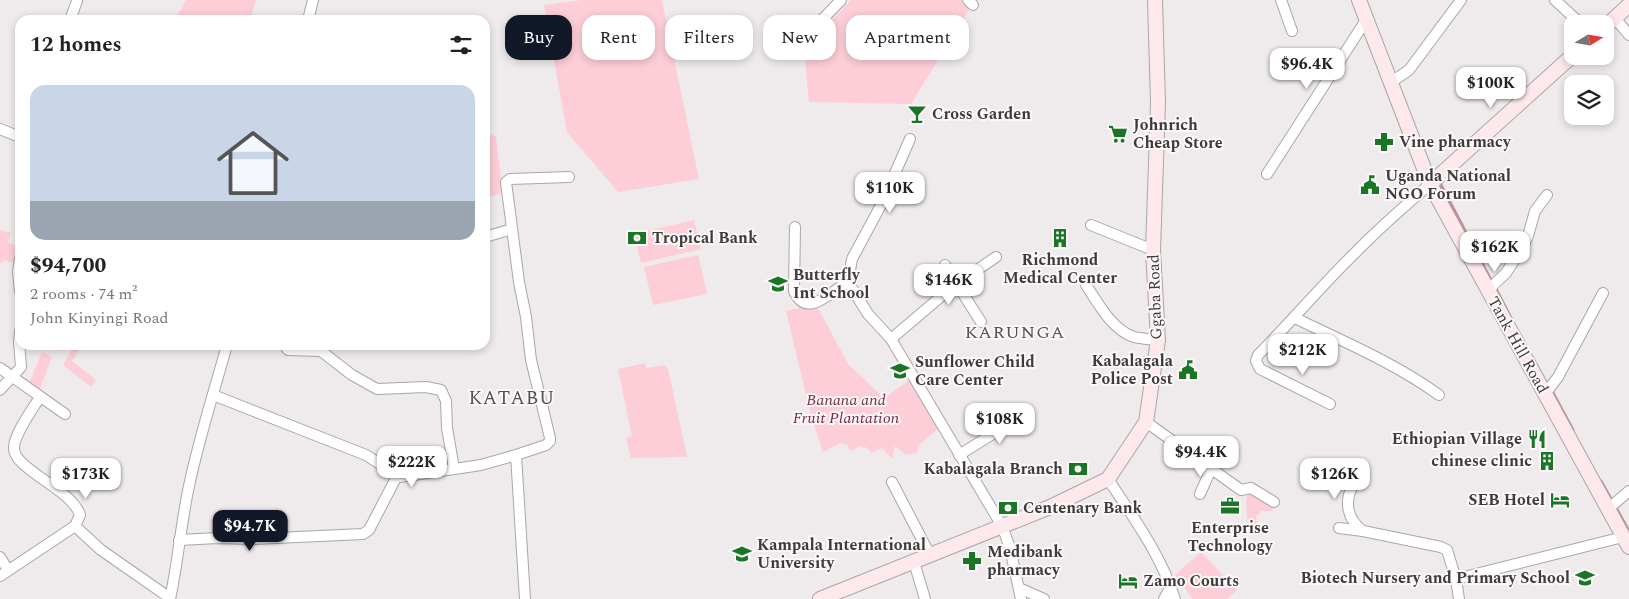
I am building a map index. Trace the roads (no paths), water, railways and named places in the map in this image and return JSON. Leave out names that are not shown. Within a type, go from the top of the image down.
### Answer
[{"type":"street","points":[[309,15],[313,0]]},
{"type":"street","points":[[827,15],[841,0]]},
{"type":"street","name":"Ggaba Road","points":[[820,599],[1050,507],[1108,478],[1146,422],[1158,340],[1153,250],[1158,102],[1155,0]]},
{"type":"street","points":[[1281,0],[1292,31]]},
{"type":"street","name":"Tank Hill Road","points":[[1359,0],[1430,184],[1626,542]]},
{"type":"street","points":[[1390,83],[1409,70],[1462,0]]},
{"type":"street","points":[[1556,0],[1572,15]]},
{"type":"street","points":[[72,15],[78,1]]},
{"type":"street","points":[[1614,18],[1629,4]]},
{"type":"street","points":[[1267,174],[1366,20]]},
{"type":"street","points":[[1614,25],[1629,35]]},
{"type":"street","points":[[1330,404],[1260,368],[1256,361],[1258,355],[1295,318],[1312,296],[1358,250],[1564,63]]},
{"type":"street","points":[[0,129],[15,135]]},
{"type":"street","points":[[910,139],[880,205],[852,259],[848,282],[868,314],[890,340],[1002,526],[1010,548],[1021,599]]},
{"type":"street","points":[[213,395],[366,455],[400,478],[481,465],[546,445],[550,438],[531,360],[506,190],[507,180],[569,177]]},
{"type":"street","points":[[1488,290],[1506,273],[1522,248],[1528,236],[1535,211],[1547,195]]},
{"type":"street","points":[[1091,225],[1153,250]]},
{"type":"street","points":[[796,227],[794,291],[798,299],[803,303],[811,305],[848,282]]},
{"type":"street","points":[[490,236],[512,229]]},
{"type":"street","points":[[890,340],[956,284],[996,257]]},
{"type":"street","points":[[945,265],[981,322]]},
{"type":"street","points":[[1086,285],[1113,322],[1124,332],[1134,337],[1158,340]]},
{"type":"street","points":[[1545,394],[1558,377],[1603,293]]},
{"type":"street","points":[[1295,318],[1410,375],[1439,395]]},
{"type":"street","points":[[0,390],[19,370],[22,364],[20,350]]},
{"type":"street","points":[[75,526],[101,550],[170,598],[190,484],[226,350]]},
{"type":"street","points":[[288,350],[322,351],[352,375],[377,389],[426,387],[441,390],[446,401],[447,428],[454,468]]},
{"type":"street","points":[[0,368],[11,378],[24,384],[65,414]]},
{"type":"street","points":[[0,557],[4,573],[75,526],[80,515],[68,497],[18,459],[13,449],[17,437],[40,397]]},
{"type":"street","points":[[959,455],[1004,427],[1025,410]]},
{"type":"street","points":[[1146,422],[1241,490],[1251,488],[1274,502]]},
{"type":"street","points":[[516,455],[525,599]]},
{"type":"street","points":[[1200,494],[1211,469]]},
{"type":"street","points":[[179,540],[363,534],[369,530],[398,476]]},
{"type":"street","points":[[1108,478],[1154,549],[1175,599]]},
{"type":"street","points":[[892,482],[930,555]]},
{"type":"street","points":[[1352,487],[1347,496],[1350,517],[1356,526],[1363,531]]},
{"type":"street","points":[[1608,509],[1629,491]]},
{"type":"street","points":[[1339,528],[1441,546],[1447,550],[1456,579],[1459,599]]},
{"type":"street","points":[[1456,579],[1626,542]]},
{"type":"street","points":[[914,562],[925,599]]},
{"type":"street","points":[[1164,599],[1171,586]]},
{"type":"street","points":[[1019,588],[1044,599]]},
{"type":"waterway","points":[[1441,185],[1492,282]]},
{"type":"waterway","points":[[1495,287],[1513,322]]},
{"type":"waterway","points":[[1552,391],[1573,430]]},
{"type":"waterway","points":[[1601,481],[1629,531]]},
{"type":"place","name":"Cross Garden","points":[[917,114]]},
{"type":"place","name":"Johnrich Cheap Store","points":[[1118,134]]},
{"type":"place","name":"Vine pharmacy","points":[[1384,142]]},
{"type":"place","name":"Uganda National NGO Forum","points":[[1370,185]]},
{"type":"place","name":"Tropical Bank","points":[[637,238]]},
{"type":"place","name":"Richmond Medical Center","points":[[1060,238]]},
{"type":"place","name":"Butterfly Int School","points":[[778,284]]},
{"type":"place","name":"Kabalagala Police Post","points":[[1188,370]]},
{"type":"place","name":"Sunflower Child Care Center","points":[[900,371]]},
{"type":"place","name":"Ethiopian Village","points":[[1537,439]]},
{"type":"place","name":"chinese clinic","points":[[1547,461]]},
{"type":"place","name":"Kabalagala Branch","points":[[1078,469]]},
{"type":"place","name":"SEB Hotel","points":[[1560,500]]},
{"type":"place","name":"Enterprise Technology","points":[[1230,506]]},
{"type":"place","name":"Centenary Bank","points":[[1008,508]]},
{"type":"place","name":"Kampala International University","points":[[742,554]]},
{"type":"place","name":"Medibank pharmacy","points":[[972,561]]},
{"type":"place","name":"Biotech Nursery and Primary School","points":[[1585,578]]},
{"type":"place","name":"Zamo Courts","points":[[1128,581]]},
{"type":"district","name":"KARUNGA","points":[[1015,332]]},
{"type":"district","name":"KATABU","points":[[512,398]]},
{"type":"park label","name":"Banana and Fruit Plantation","points":[[846,409]]}]
